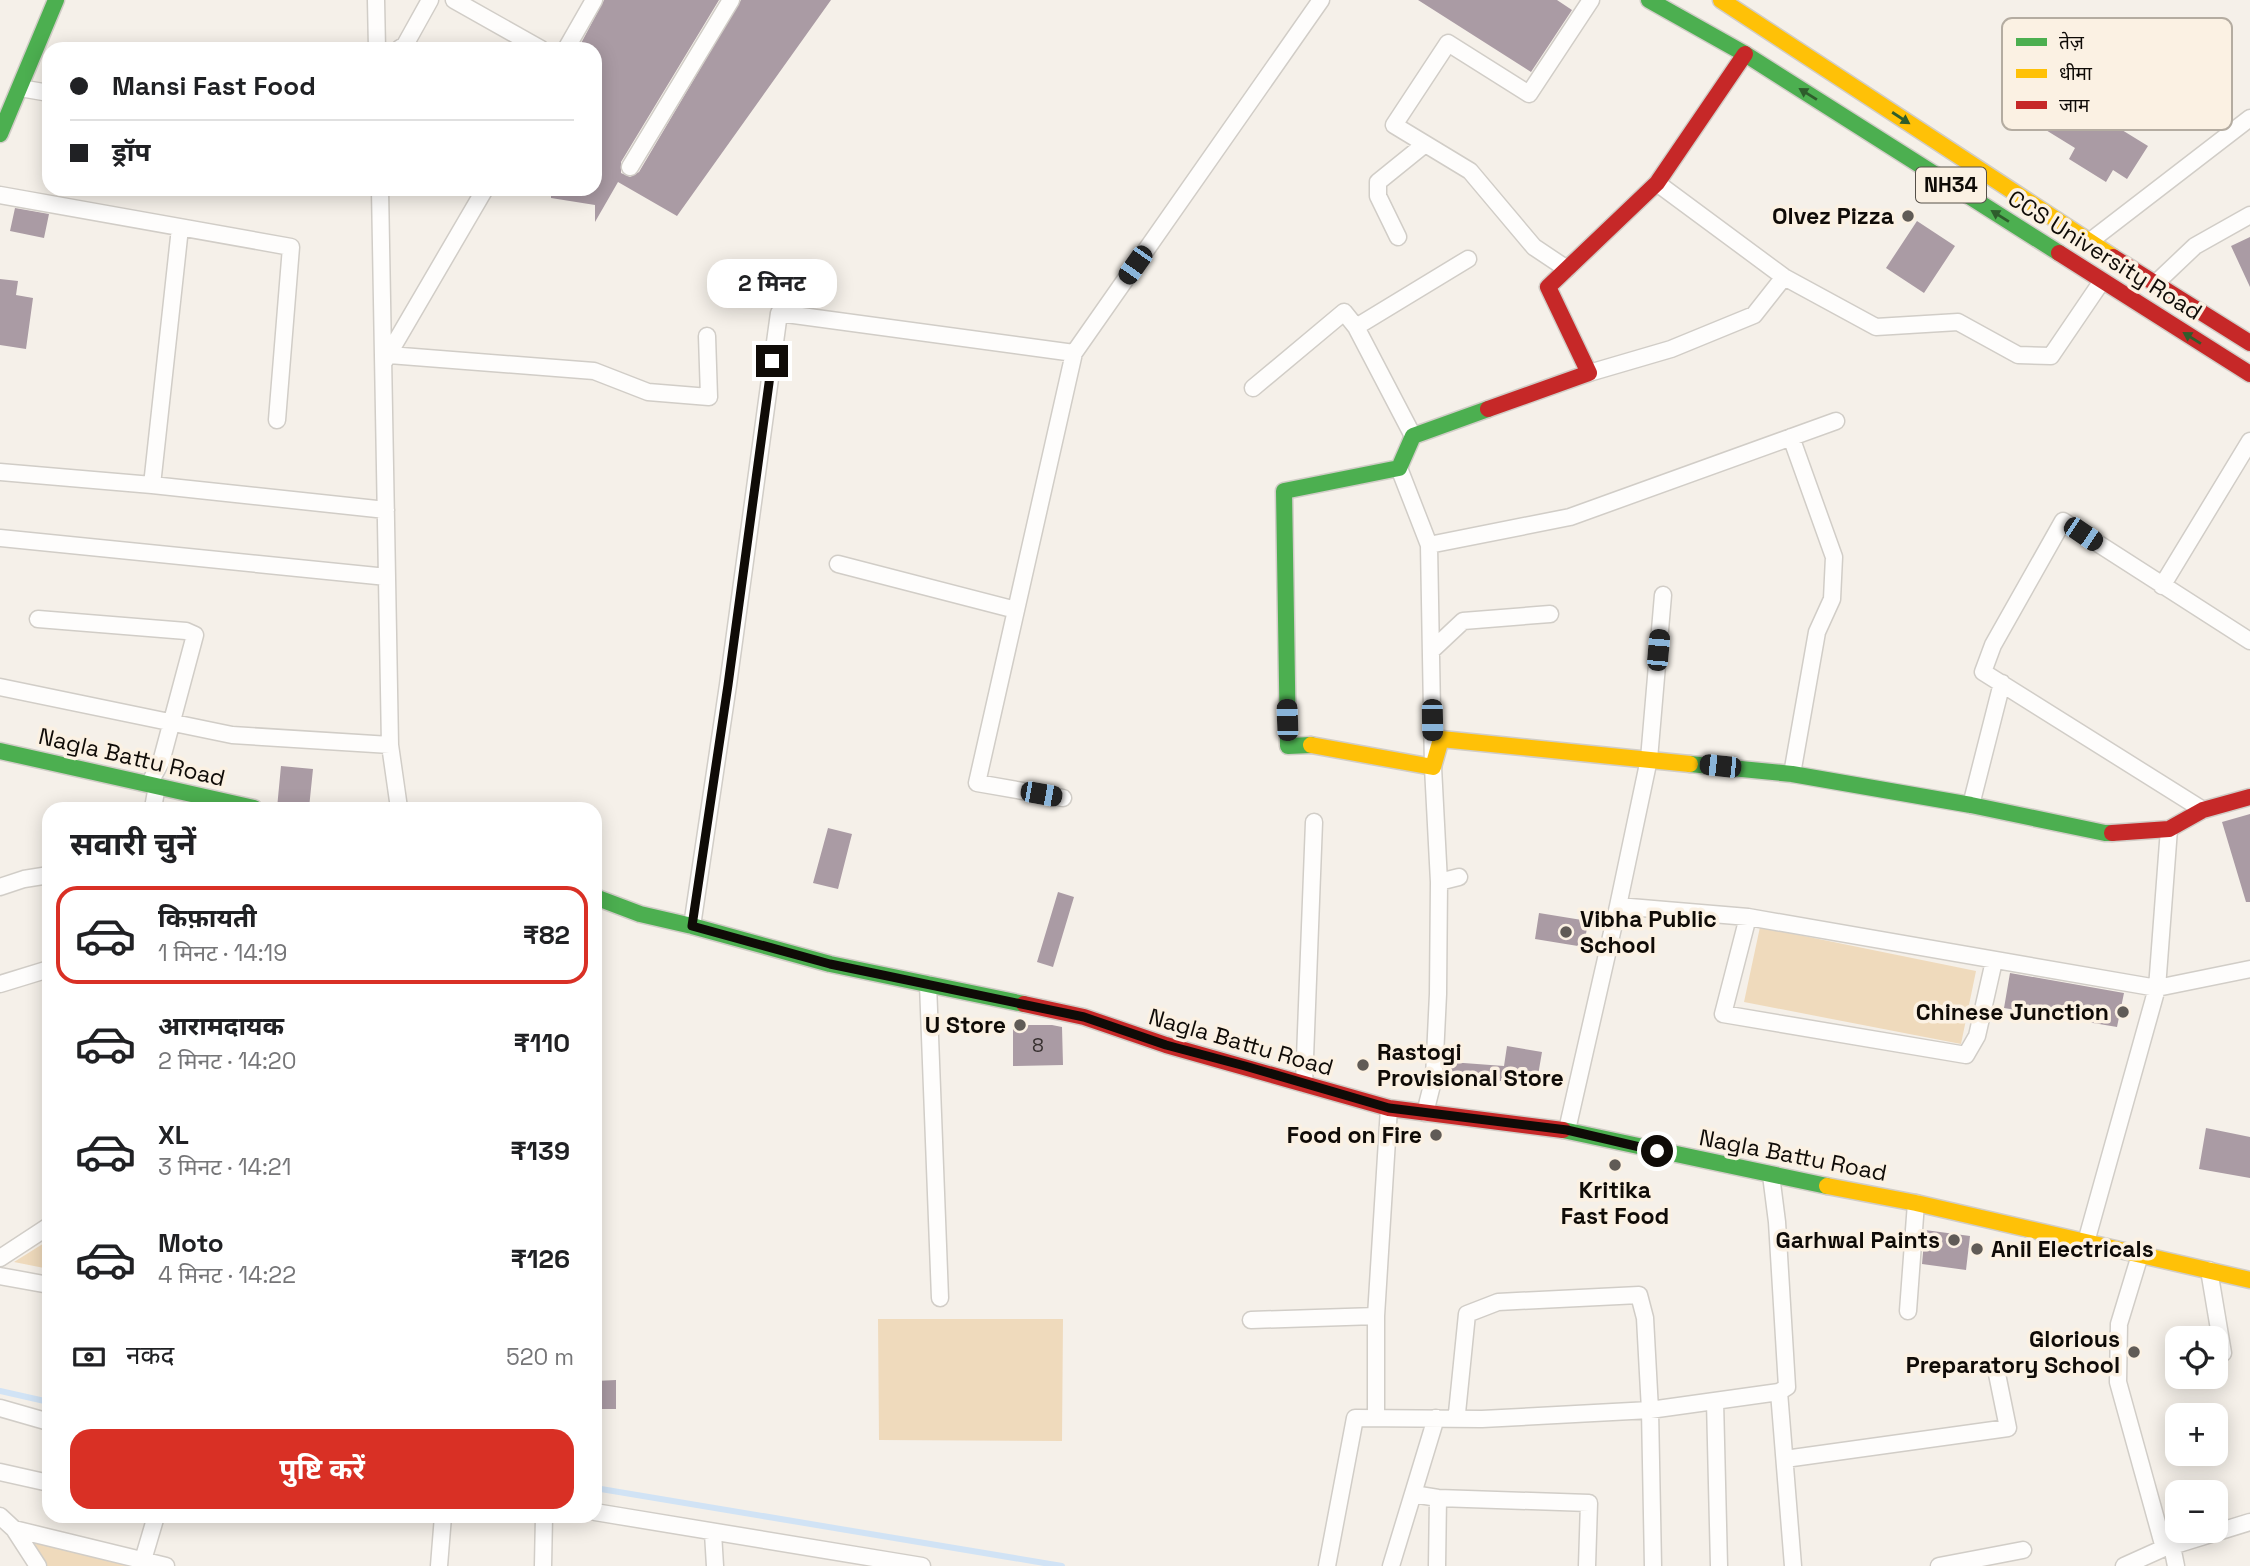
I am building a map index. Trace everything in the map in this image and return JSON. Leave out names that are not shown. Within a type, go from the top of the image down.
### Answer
[{"type":"main road","points":[[0,134],[56,0]]},
{"type":"main road","name":"CCS University Road","points":[[1649,0],[1745,54],[2250,374]]},
{"type":"main road","name":"CCS University Road","points":[[1721,0],[2090,242],[2250,343]]},
{"type":"main road","points":[[1745,54],[1657,183],[1548,287],[1588,373],[1413,436],[1399,468],[1284,491],[1288,746],[1317,745],[1433,767],[1441,739],[1792,774],[1971,805],[2105,833],[2169,829],[2203,810],[2250,797]]},
{"type":"main road","name":"Nagla Battu Road","points":[[0,751],[228,802]]},
{"type":"main road","name":"Nagla Battu Road","points":[[602,900],[640,914],[830,964],[1084,1017],[1166,1045],[1389,1108],[1567,1130],[1771,1175],[1916,1203],[2250,1280]]},
{"type":"street","points":[[376,0],[377,42]]},
{"type":"street","points":[[407,42],[429,0]]},
{"type":"street","points":[[454,0],[529,42]]},
{"type":"street","points":[[570,42],[594,0]]},
{"type":"street","points":[[630,167],[731,0]]},
{"type":"street","points":[[1063,798],[977,783],[1074,353],[1321,0]]},
{"type":"street","points":[[1567,269],[1534,247],[1470,172],[1394,125],[1448,43],[1529,94],[1591,0]]},
{"type":"street","points":[[20,88],[42,92]]},
{"type":"street","points":[[2090,242],[2250,118]]},
{"type":"street","points":[[1398,237],[1378,196],[1378,182],[1425,144]]},
{"type":"street","points":[[1657,183],[1784,277],[1876,327],[1958,322],[2018,355],[2051,356],[2102,281]]},
{"type":"street","points":[[0,195],[291,247],[276,420]]},
{"type":"street","points":[[380,196],[386,360],[390,745],[398,802]]},
{"type":"street","points":[[386,360],[481,196]]},
{"type":"street","points":[[2155,283],[2195,246],[2250,215]]},
{"type":"street","points":[[152,485],[180,228]]},
{"type":"street","points":[[1356,327],[1468,259]]},
{"type":"street","points":[[1588,373],[1671,349],[1754,315],[1784,277]]},
{"type":"street","points":[[1253,388],[1344,312],[1356,327],[1413,436]]},
{"type":"street","points":[[692,926],[779,313],[1074,353]]},
{"type":"street","points":[[386,360],[594,371],[648,391],[709,397],[707,336]]},
{"type":"street","points":[[1429,545],[1570,517],[1836,421]]},
{"type":"street","points":[[1791,437],[1834,557],[1832,599],[1816,632],[1792,774]]},
{"type":"street","points":[[2162,586],[2250,441]]},
{"type":"street","points":[[1399,468],[1429,545],[1433,767],[1439,883],[1434,1077],[1425,1113]]},
{"type":"street","points":[[0,472],[386,510]]},
{"type":"street","points":[[2203,810],[1983,672],[2004,624],[2063,521],[2250,641]]},
{"type":"street","points":[[0,538],[387,577]]},
{"type":"street","points":[[838,564],[1016,610]]},
{"type":"street","points":[[1567,1130],[1649,759],[1663,595]]},
{"type":"street","points":[[1431,651],[1463,621],[1550,614]]},
{"type":"street","points":[[38,619],[186,631],[195,635],[153,785],[153,802]]},
{"type":"street","points":[[1971,805],[2002,683]]},
{"type":"street","points":[[0,687],[232,734],[390,745]]},
{"type":"street","points":[[1304,1084],[1314,822]]},
{"type":"street","points":[[2086,1242],[2157,988],[2169,829]]},
{"type":"street","points":[[0,887],[42,876]]},
{"type":"street","points":[[1439,883],[1459,877]]},
{"type":"street","points":[[1618,906],[1748,916],[2157,988],[2250,969]]},
{"type":"street","points":[[1748,916],[1723,1014],[1966,1055],[1977,1037],[1994,961]]},
{"type":"street","points":[[0,985],[42,971]]},
{"type":"street","points":[[929,984],[940,1298]]},
{"type":"street","points":[[1376,1419],[1376,1316],[1389,1108]]},
{"type":"street","points":[[1327,1566],[1355,1418],[1458,1419],[1650,1410],[1779,1392],[1787,1387],[1777,1222],[1771,1175]]},
{"type":"street","points":[[1908,1311],[1916,1203]]},
{"type":"street","points":[[0,1258],[42,1231]]},
{"type":"street","points":[[2140,1255],[2119,1324],[2118,1382],[2176,1566]]},
{"type":"street","points":[[2209,1270],[2218,1326]]},
{"type":"street","points":[[0,1276],[42,1285]]},
{"type":"street","points":[[1458,1419],[1467,1314],[1498,1302],[1639,1295],[1644,1318],[1650,1410],[1653,1566]]},
{"type":"street","points":[[1251,1320],[1376,1316]]},
{"type":"street","points":[[1785,1460],[2008,1428],[1996,1369]]},
{"type":"street","points":[[1779,1392],[1793,1566]]},
{"type":"street","points":[[1715,1401],[1719,1566]]},
{"type":"street","points":[[0,1408],[42,1420]]},
{"type":"street","points":[[1391,1566],[1436,1418]]},
{"type":"street","points":[[0,1472],[42,1481]]},
{"type":"street","points":[[1413,1494],[1438,1498],[1589,1503],[1587,1566]]},
{"type":"street","points":[[1437,1566],[1438,1498]]},
{"type":"street","points":[[602,1513],[837,1559],[922,1566]]},
{"type":"street","points":[[0,1516],[13,1529],[38,1566]]},
{"type":"street","points":[[2124,1566],[2168,1547],[2250,1522]]},
{"type":"street","points":[[143,1560],[154,1523]]},
{"type":"street","points":[[439,1566],[442,1523]]},
{"type":"street","points":[[542,1566],[544,1523]]},
{"type":"street","points":[[13,1529],[166,1566]]},
{"type":"street","points":[[713,1533],[715,1566]]},
{"type":"street","points":[[1939,1566],[2023,1550]]},
{"type":"shaded area","points":[[1760,927],[1976,971],[1961,1044],[1744,1002]]},
{"type":"shaded area","points":[[42,1244],[42,1268],[14,1262]]},
{"type":"shaded area","points":[[878,1319],[1063,1319],[1062,1441],[879,1440]]},
{"type":"shaded area","points":[[30,1542],[152,1566],[46,1566]]},
{"type":"building","points":[[604,0],[719,0],[621,162],[621,173],[630,177],[639,172],[741,0],[831,0],[677,216],[618,182],[595,222],[595,205],[551,198],[602,196],[602,42],[582,42]]},
{"type":"building","points":[[1418,0],[1557,0],[1572,10],[1531,72]]},
{"type":"building","points":[[2046,130],[2122,130],[2148,146],[2127,179],[2113,170],[2106,182],[2069,159],[2075,148]]},
{"type":"building","points":[[15,208],[49,214],[44,238],[10,231]]},
{"type":"building","points":[[1917,221],[1955,246],[1924,293],[1886,268]]},
{"type":"building","points":[[2250,237],[2250,287],[2231,246]]},
{"type":"building","points":[[0,279],[18,281],[16,295],[33,298],[26,349],[0,345]]},
{"type":"building","points":[[281,766],[313,769],[310,802],[278,802]]},
{"type":"building","points":[[2250,814],[2250,902],[2246,902],[2222,822]]},
{"type":"building","points":[[828,828],[852,834],[838,889],[813,883]]},
{"type":"building","points":[[1058,892],[1074,897],[1053,967],[1037,962]]},
{"type":"building","points":[[1539,913],[1588,921],[1584,947],[1535,939]]},
{"type":"building","points":[[2010,973],[2124,993],[2117,1027],[2004,1008]]},
{"type":"building","points":[[1013,1025],[1062,1027],[1063,1065],[1013,1066]]},
{"type":"building","points":[[1507,1046],[1542,1052],[1536,1087],[1495,1080],[1495,1085],[1449,1081],[1450,1062],[1504,1066]]},
{"type":"building","points":[[2206,1128],[2250,1137],[2250,1178],[2199,1169]]},
{"type":"building","points":[[1925,1230],[1970,1236],[1966,1270],[1922,1264]]},
{"type":"building","points":[[616,1380],[616,1409],[602,1409],[602,1381]]},
{"type":"waterway","points":[[0,1391],[42,1400]]},
{"type":"waterway","points":[[602,1489],[1062,1566]]},
{"type":"traffic: fast","points":[[0,134],[56,0]]},
{"type":"traffic: fast","points":[[1649,0],[1745,54],[2059,253]]},
{"type":"traffic: fast","points":[[1311,745],[1288,746],[1284,491],[1399,468],[1413,436],[1488,409]]},
{"type":"traffic: fast","points":[[0,751],[227,802]]},
{"type":"traffic: fast","points":[[1690,764],[1792,774],[2112,833]]},
{"type":"traffic: fast","points":[[602,900],[640,914],[830,964],[1024,1004]]},
{"type":"traffic: fast","points":[[1563,1130],[1827,1186]]},
{"type":"traffic: slow","points":[[1721,0],[2113,257]]},
{"type":"traffic: slow","points":[[1311,745],[1433,767],[1441,739],[1690,764]]},
{"type":"traffic: slow","points":[[1827,1186],[1916,1203],[2250,1280]]},
{"type":"traffic: jam","points":[[1488,409],[1589,373],[1548,287],[1657,183],[1745,54]]},
{"type":"traffic: jam","points":[[2059,253],[2250,374]]},
{"type":"traffic: jam","points":[[2113,257],[2250,343]]},
{"type":"traffic: jam","points":[[2112,833],[2169,829],[2203,810],[2250,797]]},
{"type":"traffic: jam","points":[[1024,1004],[1084,1017],[1166,1045],[1389,1108],[1563,1130]]},
{"type":"place","name":"Olvez Pizza","points":[[1908,216]]},
{"type":"place","name":"Vibha Public School","points":[[1566,932]]},
{"type":"place","name":"Chinese Junction","points":[[2123,1012]]},
{"type":"place","name":"U Store","points":[[1020,1025]]},
{"type":"place","name":"Rastogi Provisional Store","points":[[1363,1065]]},
{"type":"place","name":"Food on Fire","points":[[1436,1135]]},
{"type":"place","name":"Kritika Fast Food","points":[[1615,1165]]},
{"type":"place","name":"Garhwal Paints","points":[[1954,1240]]},
{"type":"place","name":"Anil Electricals","points":[[1977,1249]]},
{"type":"place","name":"Glorious Preparatory School","points":[[2134,1352]]},
{"type":"route","points":[[772,361],[692,926],[830,964],[1084,1017],[1166,1045],[1389,1108],[1567,1130],[1657,1151]]}]
